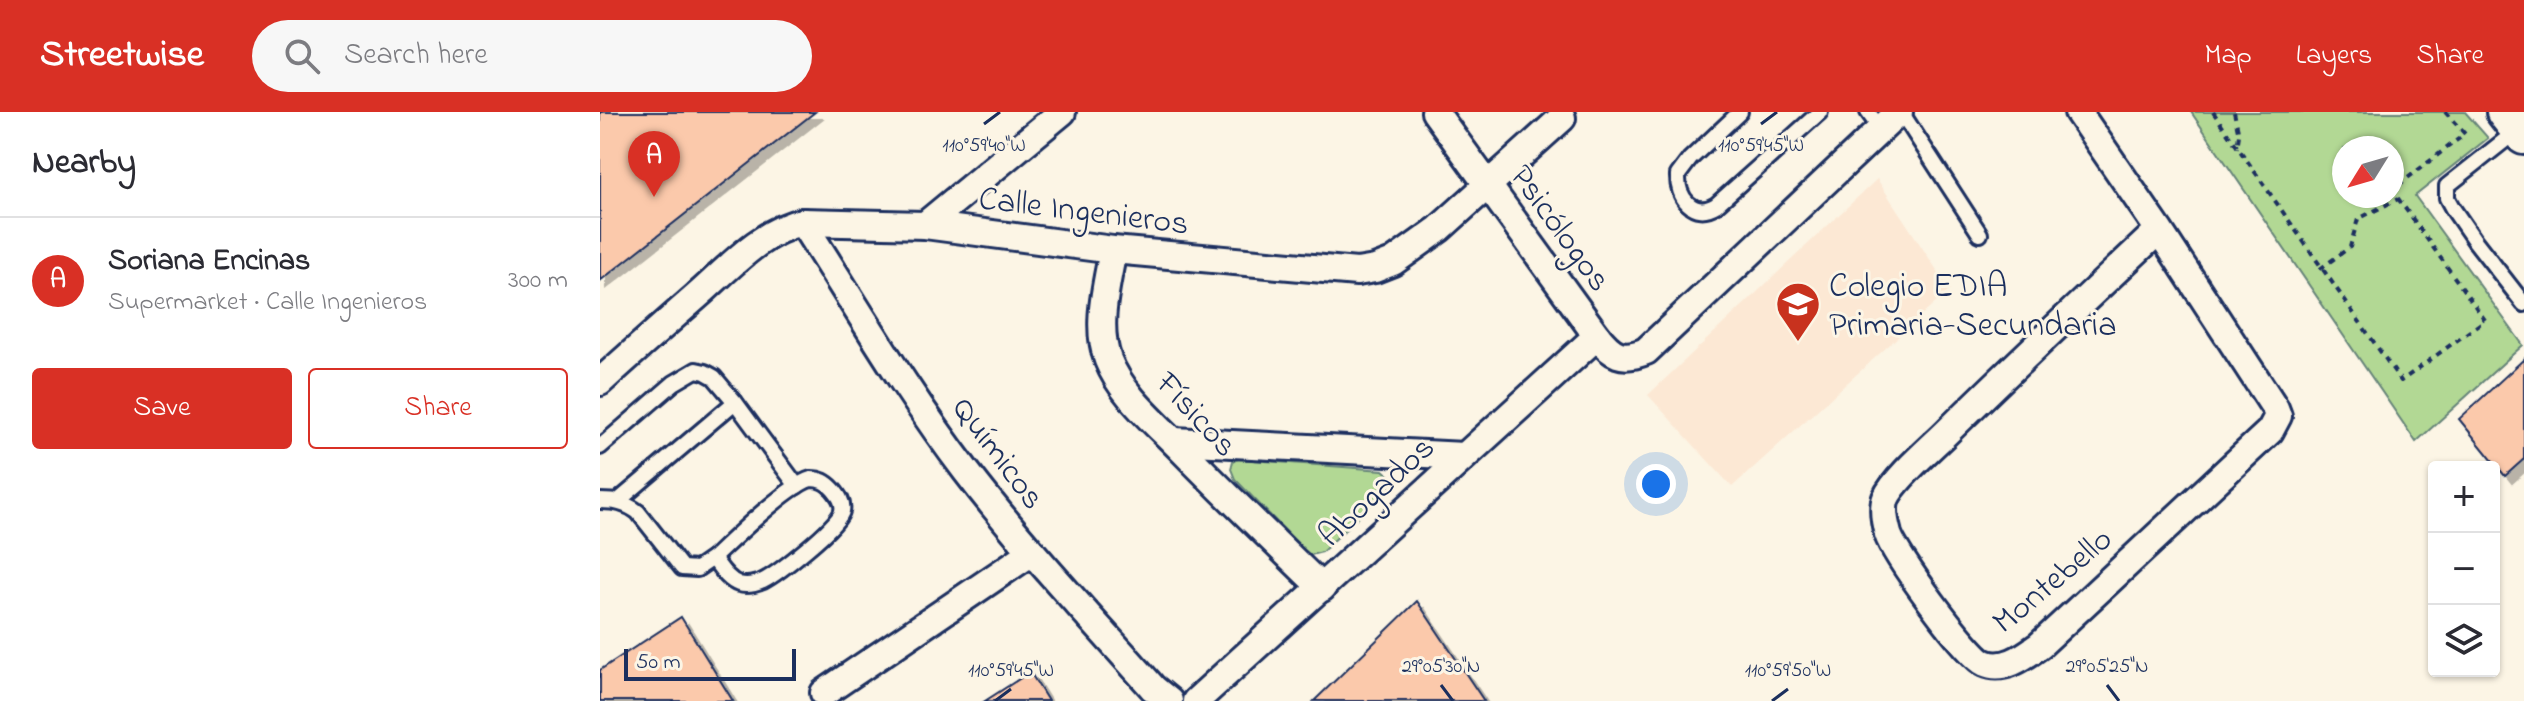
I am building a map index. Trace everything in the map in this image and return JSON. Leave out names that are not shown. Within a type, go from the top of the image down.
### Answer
[{"type":"street","points":[[925,225],[1062,112]]},
{"type":"street","name":"Psicólogos","points":[[1435,112],[1597,336],[1610,352],[1622,356],[1646,351],[1887,116]]},
{"type":"street","name":"Montebello","points":[[2078,112],[2159,230],[2278,416],[2270,431],[2040,645],[2020,659],[2004,665],[1987,664],[1968,650],[1922,589],[1888,536],[1884,514],[1886,497],[1904,474],[2023,357],[2159,230]]},
{"type":"street","name":"Calle Ingenieros","points":[[600,382],[744,255],[788,225],[802,222],[925,225],[1113,250],[1357,272],[1375,269],[1409,252],[1489,186],[1562,118]]},
{"type":"street","name":"Químicos","points":[[802,222],[924,412],[965,470],[1032,552],[1153,688],[1169,701]]},
{"type":"street","name":"Físicos","points":[[1113,250],[1104,302],[1103,335],[1108,359],[1119,380],[1139,407],[1322,588]]},
{"type":"street","name":"Abogados","points":[[1199,699],[1597,336]]},
{"type":"street","points":[[1174,441],[1464,456]]},
{"type":"street","points":[[824,693],[1032,552]]},
{"type":"lane","points":[[1740,112],[1690,159],[1678,175],[1680,193],[1694,209],[1701,211],[1716,205],[1820,112]]},
{"type":"lane","points":[[1887,116],[1980,234]]},
{"type":"lane","points":[[2516,126],[2447,186],[2447,198],[2475,241],[2524,304]]},
{"type":"lane","points":[[600,447],[674,383],[696,370],[714,377],[797,486]]},
{"type":"lane","points":[[617,502],[735,402]]},
{"type":"lane","points":[[600,501],[630,505],[649,522],[682,568],[697,569],[797,486],[811,479],[824,481],[841,500],[843,508],[835,522],[774,575],[741,585],[730,579],[713,558]]},
{"type":"path","points":[[2213,112],[2401,381],[2485,320],[2404,206]]},
{"type":"path","points":[[2234,112],[2239,135],[2237,148]]},
{"type":"path","points":[[2404,181],[2465,134],[2445,112]]},
{"type":"path","points":[[2320,269],[2350,247],[2358,219],[2381,208]]},
{"type":"shaded area","name":"Colegio EDIA Primaria-Secundaria","points":[[1877,179],[1950,290],[1732,487],[1648,395]]},
{"type":"green space","points":[[2191,112],[2465,112],[2488,138],[2415,196],[2523,345],[2416,442]]},
{"type":"green space","points":[[1233,461],[1383,470],[1391,477],[1391,485],[1322,552],[1311,555],[1235,479],[1231,469]]},
{"type":"building","points":[[600,112],[815,112],[600,281]]},
{"type":"building","points":[[2524,359],[2524,459],[2505,476],[2500,470],[2500,461],[2493,461],[2459,419]]},
{"type":"building","points":[[1417,601],[1484,701],[1314,701]]},
{"type":"building","points":[[681,617],[733,701],[600,701],[600,670]]},
{"type":"building","points":[[1030,672],[1048,701],[985,701]]},
{"type":"place","name":"Soriana Encinas","points":[[654,197]]},
{"type":"place","name":"Colegio EDIA Primaria-Secundaria","points":[[1798,343]]}]
